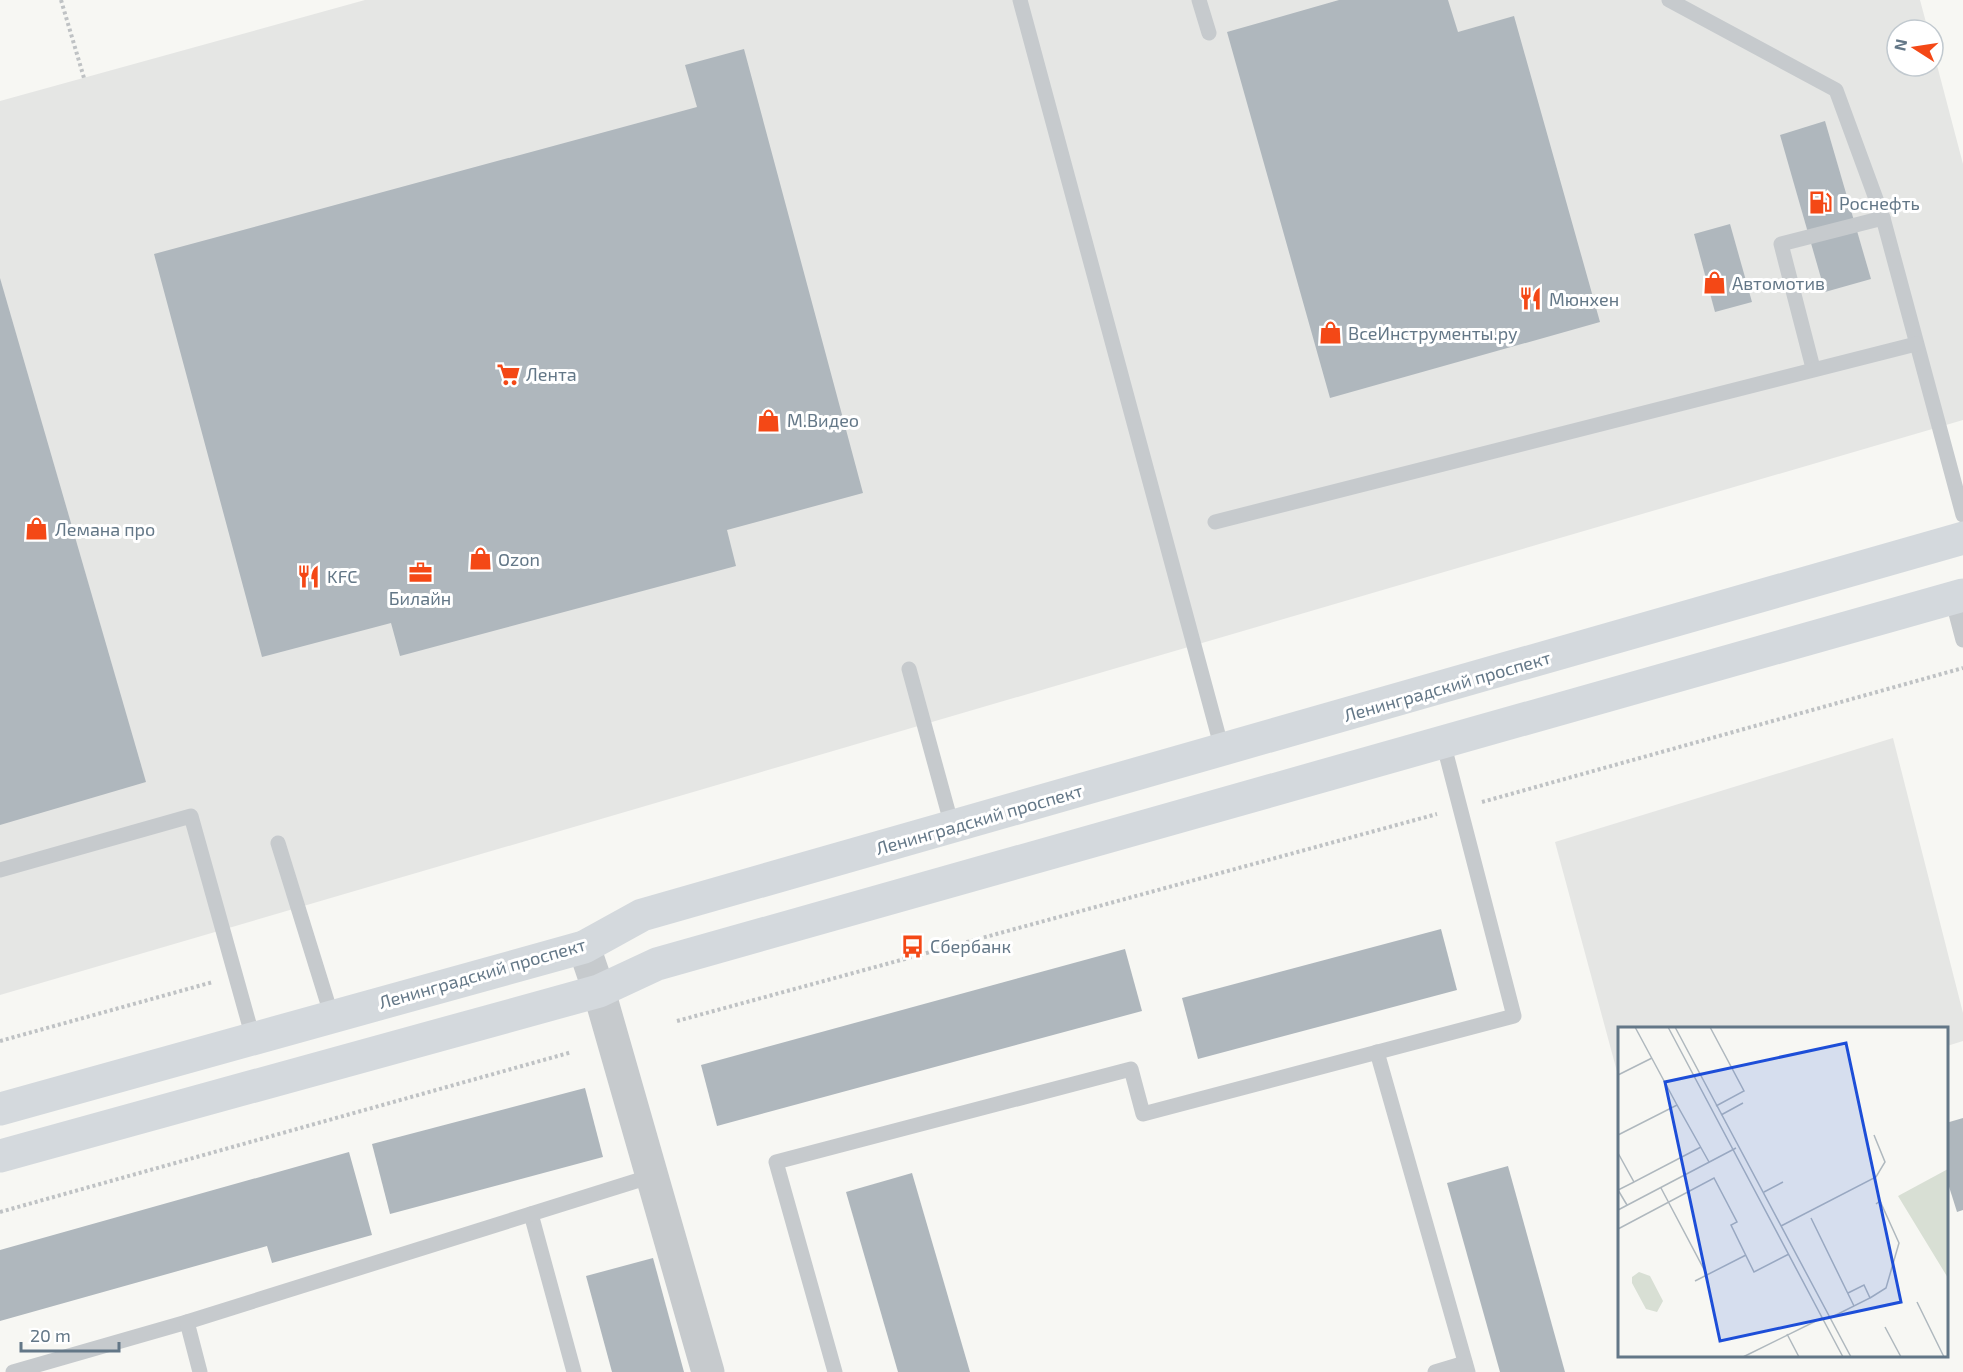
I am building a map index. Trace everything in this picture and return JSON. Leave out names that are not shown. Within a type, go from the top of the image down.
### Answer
[{"type":"main road","name":"Ленинградский проспект","points":[[0,1108],[584,946],[642,915],[1963,538]]},
{"type":"main road","points":[[0,1156],[599,991],[657,964],[1957,596]]},
{"type":"street","points":[[584,946],[599,991],[708,1372]]},
{"type":"lane","points":[[1020,0],[1222,750]]},
{"type":"lane","points":[[1199,0],[1209,33]]},
{"type":"lane","points":[[1669,0],[1836,90],[1883,218],[1963,515]]},
{"type":"lane","points":[[1813,368],[1781,244],[1883,218]]},
{"type":"lane","points":[[1215,522],[1813,368],[1916,344]]},
{"type":"lane","points":[[1957,596],[1963,640]]},
{"type":"lane","points":[[909,669],[952,826]]},
{"type":"lane","points":[[835,1372],[776,1162],[1131,1069],[1143,1114],[1514,1016],[1443,742]]},
{"type":"lane","points":[[0,870],[191,816],[253,1038]]},
{"type":"lane","points":[[278,843],[332,1017]]},
{"type":"lane","points":[[1377,1053],[1466,1368],[1435,1372]]},
{"type":"lane","points":[[13,1372],[187,1322],[652,1176]]},
{"type":"lane","points":[[531,1214],[574,1372]]},
{"type":"lane","points":[[187,1322],[200,1372]]},
{"type":"path","points":[[61,0],[84,78]]},
{"type":"path","points":[[677,1021],[1460,808],[1963,668]]},
{"type":"path","points":[[0,1041],[236,975]]},
{"type":"path","points":[[0,1212],[572,1052]]},
{"type":"shaded area","points":[[365,0],[1920,0],[1925,18],[1885,18],[1885,78],[1940,78],[1963,164],[1963,420],[0,995],[0,101]]},
{"type":"shaded area","points":[[1893,738],[1963,1013],[1963,1041],[1948,1046],[1948,1027],[1618,1027],[1618,1075],[1555,842]]},
{"type":"building","points":[[1339,0],[1448,0],[1458,32],[1514,16],[1600,322],[1330,398],[1227,32]]},
{"type":"building","name":"Лента","points":[[744,49],[863,493],[727,530],[736,566],[400,656],[391,623],[262,657],[154,254],[697,107],[685,65]]},
{"type":"building","points":[[1825,121],[1871,279],[1825,292],[1780,135]]},
{"type":"building","points":[[1730,224],[1752,302],[1715,312],[1694,234]]},
{"type":"building","name":"Лемана про","points":[[0,278],[146,782],[0,825]]},
{"type":"building","points":[[1441,929],[1457,990],[1198,1059],[1182,998]]},
{"type":"building","points":[[1125,949],[1142,1011],[717,1126],[701,1065]]},
{"type":"building","points":[[585,1088],[603,1157],[390,1214],[372,1144]]},
{"type":"building","points":[[1963,1118],[1963,1210],[1957,1212],[1948,1183],[1948,1122]]},
{"type":"building","points":[[349,1152],[372,1235],[272,1263],[267,1246],[0,1321],[0,1250]]},
{"type":"building","points":[[1508,1166],[1565,1372],[1500,1372],[1447,1183]]},
{"type":"building","points":[[912,1173],[970,1372],[898,1372],[846,1192]]},
{"type":"building","points":[[653,1258],[684,1372],[612,1372],[586,1276]]},
{"type":"place","name":"Роснефть","points":[[1821,203]]},
{"type":"place","name":"Автомотив","points":[[1714,283]]},
{"type":"place","name":"Мюнхен","points":[[1531,299]]},
{"type":"place","name":"ВсеИнструменты.ру","points":[[1330,333]]},
{"type":"place","name":"Лента","points":[[508,374]]},
{"type":"place","name":"М.Видео","points":[[769,420]]},
{"type":"place","name":"Лемана про","points":[[37,529]]},
{"type":"place","name":"Ozon","points":[[480,559]]},
{"type":"place","name":"Билайн","points":[[420,572]]},
{"type":"place","name":"KFC","points":[[309,576]]},
{"type":"place","name":"Сбербанк","points":[[912,946]]}]
